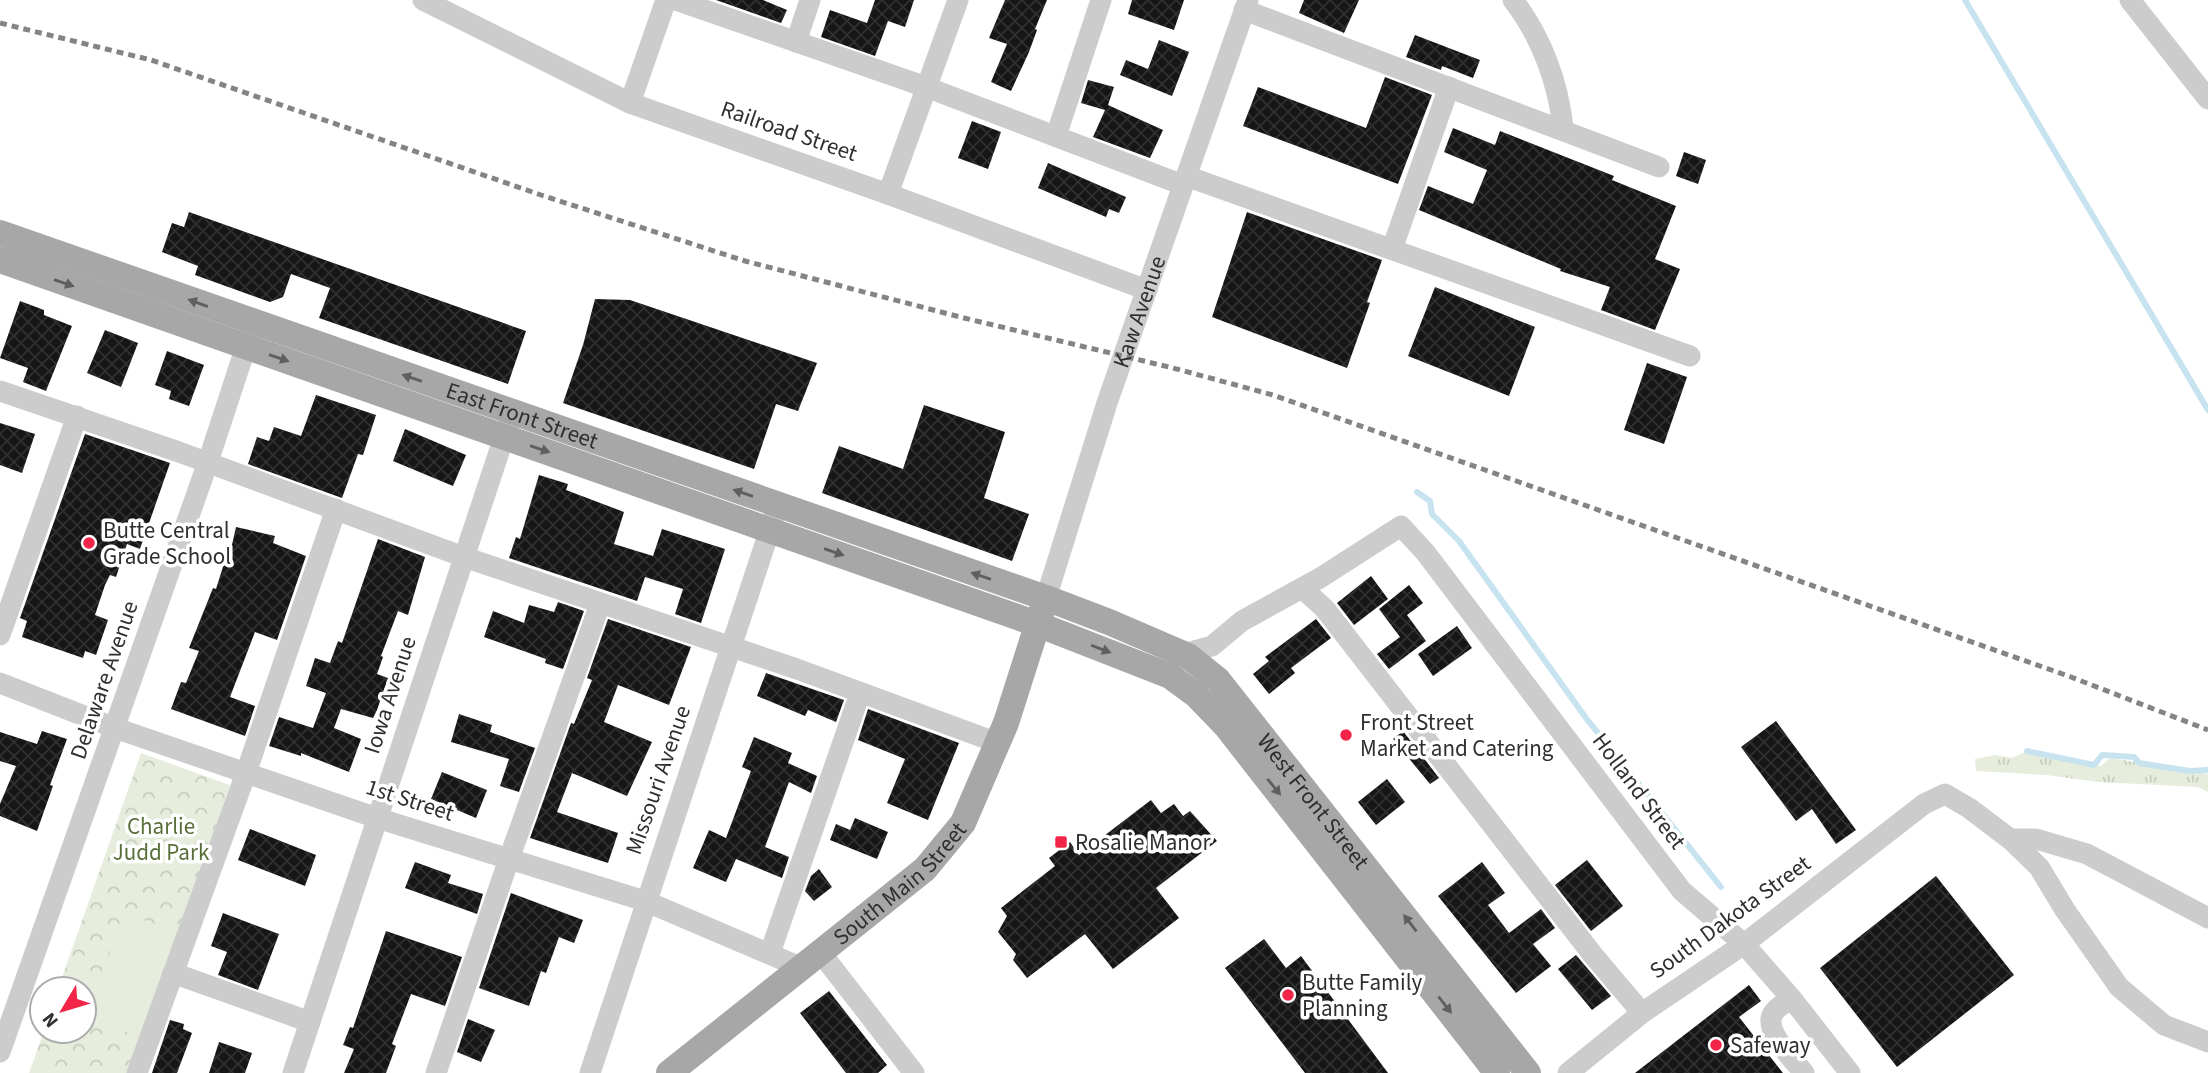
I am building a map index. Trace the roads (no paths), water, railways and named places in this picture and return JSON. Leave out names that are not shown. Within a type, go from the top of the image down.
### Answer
[{"type":"main road","name":"East Front Street","points":[[1,244],[249,334],[774,517],[1046,598]]},
{"type":"main road","name":"East Front Street","points":[[774,517],[1037,624]]},
{"type":"main road","name":"Kaw Avenue","points":[[1037,624],[1046,598]]},
{"type":"main road","name":"West Front Street","points":[[1046,598],[1109,622],[1176,665],[1196,695],[1226,726],[1497,1073]]},
{"type":"main road","name":"West Front Street","points":[[1037,624],[1218,680],[1528,1073]]},
{"type":"main road","name":"South Main Street","points":[[669,1073],[926,869],[963,823],[998,743],[1037,624]]},
{"type":"street","name":"Railroad Street","points":[[422,0],[630,103],[888,194],[1147,290]]},
{"type":"street","points":[[630,103],[666,0]]},
{"type":"street","points":[[676,0],[926,87],[1056,136],[1392,249],[1690,356]]},
{"type":"street","points":[[796,42],[810,0]]},
{"type":"street","points":[[888,194],[958,0]]},
{"type":"street","points":[[1056,136],[1101,0]]},
{"type":"street","points":[[1513,0],[1542,50],[1560,102],[1563,129]]},
{"type":"street","points":[[2130,0],[2206,92]]},
{"type":"street","points":[[1246,5],[1659,167]]},
{"type":"street","name":"Kaw Avenue","points":[[1046,598],[1108,402],[1246,5]]},
{"type":"street","points":[[1392,249],[1450,87]]},
{"type":"street","name":"Delaware Avenue","points":[[0,1052],[208,462],[249,334]]},
{"type":"street","points":[[0,391],[208,462],[464,557],[731,646],[998,743]]},
{"type":"street","points":[[0,635],[77,416]]},
{"type":"street","name":"Iowa Avenue","points":[[293,1073],[508,425]]},
{"type":"street","points":[[137,1073],[246,773],[336,509]]},
{"type":"street","name":"Missouri Avenue","points":[[590,1073],[774,517]]},
{"type":"street","name":"Holland Street","points":[[1302,587],[1321,578],[1402,526],[1425,552],[1682,891],[1744,944],[1793,999],[1850,1073]]},
{"type":"street","points":[[1176,665],[1212,646],[1242,621],[1302,587],[1325,609],[1593,955],[1642,1013]]},
{"type":"street","points":[[436,1073],[600,604]]},
{"type":"street","name":"1st Street","points":[[0,683],[115,728],[377,818],[645,901],[770,953],[812,961]]},
{"type":"street","points":[[770,953],[860,693]]},
{"type":"street","name":"South Dakota Street","points":[[1568,1073],[1642,1013],[1744,944],[1924,804],[1945,794],[1969,808],[2010,839]]},
{"type":"street","points":[[2010,839],[2036,839],[2087,854],[2208,918]]},
{"type":"street","points":[[2010,839],[2039,867],[2065,910],[2119,986],[2164,1026],[2208,1042]]},
{"type":"street","points":[[812,961],[911,1072]]},
{"type":"street","points":[[173,973],[310,1022]]},
{"type":"street","points":[[1793,999],[1774,1011],[1769,1022],[1772,1032],[1804,1073]]},
{"type":"waterway","points":[[1965,0],[2208,410]]},
{"type":"waterway","points":[[1417,492],[1430,501],[1432,514],[1459,541],[1586,718],[1721,887]]},
{"type":"waterway","points":[[2027,751],[2094,765],[2102,755],[2134,757],[2139,763],[2190,771],[2208,770]]},
{"type":"railway","points":[[0,23],[151,60],[541,195],[745,261],[1273,395],[2071,677],[2208,730]]},
{"type":"place","name":"Butte Central Grade School","points":[[89,543]]},
{"type":"place","name":"Front Street Market and Catering","points":[[1346,735]]},
{"type":"place","name":"Rosalie Manor","points":[[1061,842]]},
{"type":"place","name":"Butte Family Planning","points":[[1288,995]]},
{"type":"place","name":"Safeway","points":[[1716,1045]]},
{"type":"park label","name":"Charlie Judd Park","points":[[161,839]]}]
